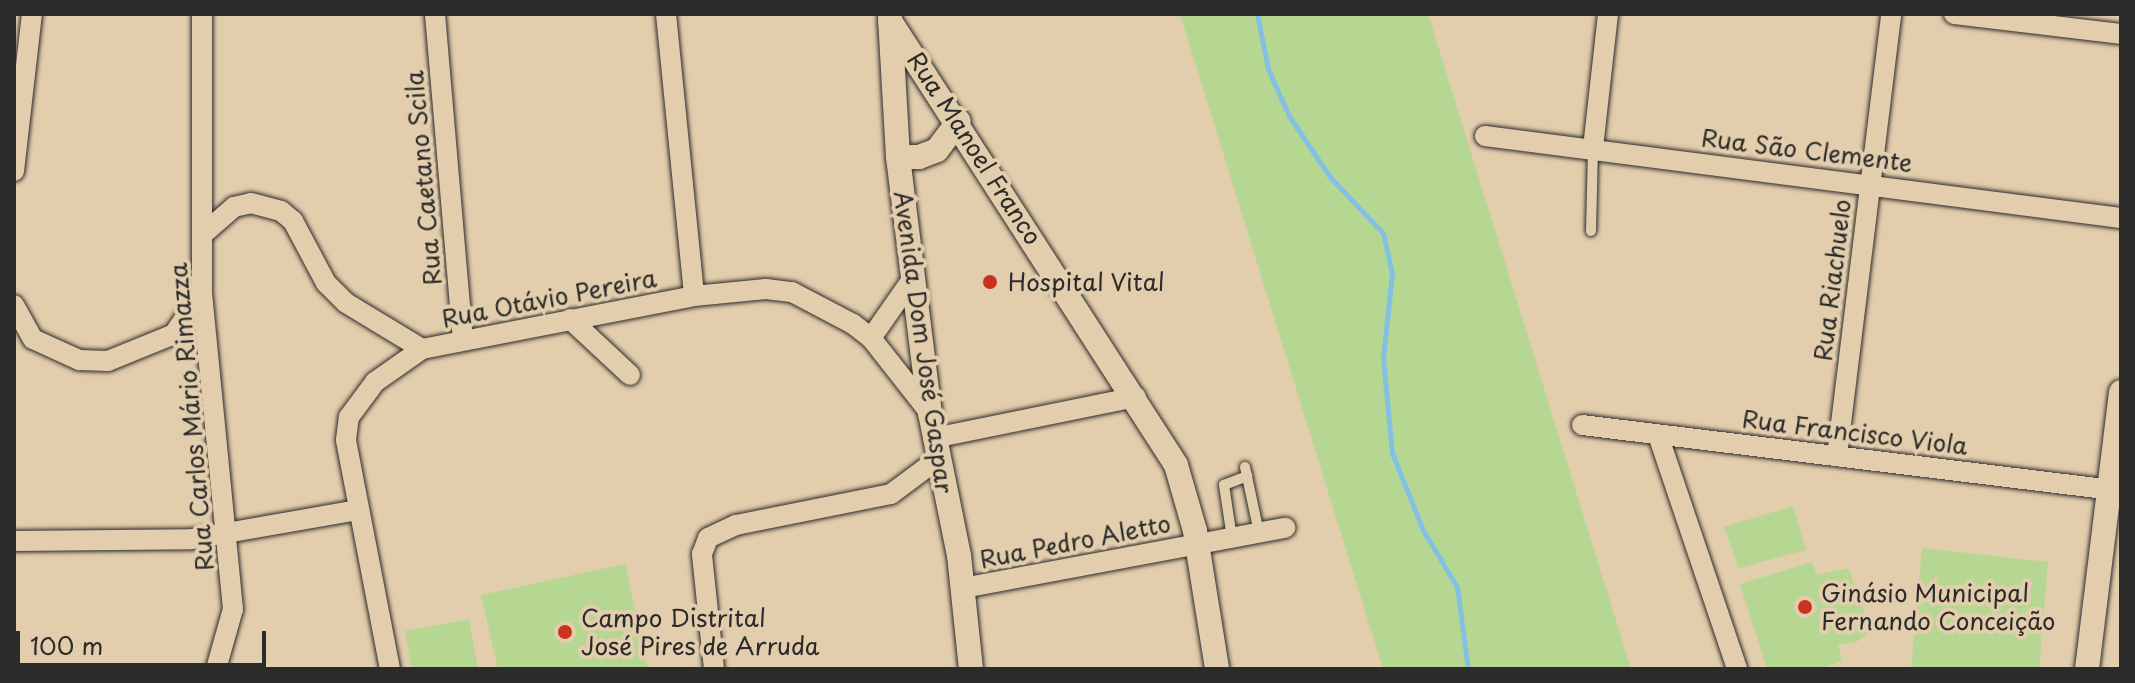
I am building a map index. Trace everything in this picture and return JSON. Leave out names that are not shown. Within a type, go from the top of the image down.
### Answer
[{"type":"street","points":[[14,171],[32,14]]},
{"type":"street","name":"Rua Carlos Mário Rimazza","points":[[202,14],[202,293],[233,609],[214,666]]},
{"type":"street","name":"Rua Caetano Scila","points":[[435,14],[463,339]]},
{"type":"street","points":[[666,14],[694,296]]},
{"type":"street","points":[[1593,148],[1608,14]]},
{"type":"street","name":"Rua Riachuelo","points":[[1837,456],[1891,14]]},
{"type":"street","points":[[1954,14],[2121,34]]},
{"type":"street","name":"Rua Manoel Franco","points":[[890,17],[1136,397],[1176,465],[1197,544],[1217,669]]},
{"type":"street","name":"Avenida Dom José Gaspar","points":[[890,17],[891,97],[913,278],[930,413],[963,588],[971,669]]},
{"type":"street","points":[[891,97],[913,84],[937,89]]},
{"type":"street","points":[[898,157],[919,157],[937,150],[959,121]]},
{"type":"street","name":"Rua São Clemente","points":[[1485,136],[2121,218]]},
{"type":"street","name":"Rua Otávio Pereira","points":[[202,235],[234,207],[251,203],[281,211],[293,221],[326,283],[346,303],[422,349],[694,296],[743,289],[792,292],[871,338],[930,413]]},
{"type":"street","points":[[871,338],[913,278]]},
{"type":"street","points":[[14,305],[33,339],[79,360],[108,361],[174,334],[202,293]]},
{"type":"street","points":[[570,319],[630,375]]},
{"type":"street","points":[[390,669],[346,440],[349,417],[375,382],[422,349]]},
{"type":"street","points":[[2087,669],[2115,490],[2121,392]]},
{"type":"street","points":[[714,669],[702,554],[708,538],[736,525],[891,494],[936,448],[1136,397]]},
{"type":"street","name":"Rua Francisco Viola","points":[[1582,425],[2115,490]]},
{"type":"street","points":[[1658,435],[1737,669]]},
{"type":"street","points":[[14,541],[228,535],[358,510]]},
{"type":"street","name":"Rua Pedro Aletto","points":[[963,588],[1285,528]]},
{"type":"lane","points":[[1591,231],[1593,148]]},
{"type":"lane","points":[[1232,538],[1224,485],[1246,472],[1259,533]]},
{"type":"green space","points":[[1180,14],[1428,14],[1631,669],[1383,669]]},
{"type":"green space","points":[[1793,506],[1806,550],[1739,568],[1724,527]]},
{"type":"green space","points":[[1922,548],[2048,562],[2039,669],[1911,669]]},
{"type":"green space","name":"Ginásio Municipal Fernando Conceição","points":[[1812,562],[1817,575],[1848,568],[1871,630],[1858,641],[1838,645],[1842,661],[1820,669],[1767,669],[1740,584]]},
{"type":"green space","name":"Campo Distrital José Pires de Arruda","points":[[625,564],[648,669],[498,669],[481,595]]},
{"type":"green space","points":[[469,619],[478,669],[412,669],[405,631]]},
{"type":"waterway","points":[[1257,14],[1268,69],[1289,116],[1330,177],[1383,233],[1392,273],[1383,358],[1392,453],[1423,530],[1457,587],[1468,669]]},
{"type":"place","name":"Hospital Vital","points":[[990,282]]},
{"type":"place","name":"Ginásio Municipal Fernando Conceição","points":[[1805,607]]},
{"type":"place","name":"Campo Distrital José Pires de Arruda","points":[[565,632]]}]
